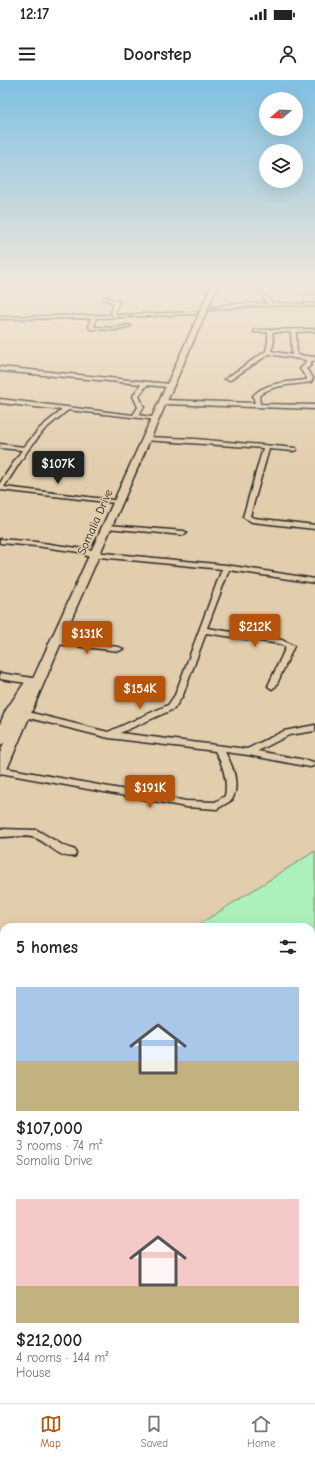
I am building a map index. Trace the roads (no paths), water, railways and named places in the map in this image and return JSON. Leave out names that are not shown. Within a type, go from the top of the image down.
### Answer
[{"type":"main road","name":"Somalia Drive","points":[[0,740],[13,710],[33,681],[92,554],[108,527],[184,347]]},
{"type":"main road","name":"Somalia Drive","points":[[0,770],[56,642],[113,502],[153,419],[164,402],[186,347]]},
{"type":"street","points":[[228,379],[268,352],[270,347]]},
{"type":"street","points":[[294,347],[295,357]]},
{"type":"street","points":[[258,405],[256,396],[260,391],[310,380],[303,369],[312,359],[268,352]]},
{"type":"street","points":[[0,369],[167,385]]},
{"type":"street","points":[[134,417],[141,407],[136,396],[145,382]]},
{"type":"street","points":[[0,401],[65,410],[153,419]]},
{"type":"street","points":[[164,402],[315,407]]},
{"type":"street","points":[[65,410],[42,429],[26,449],[0,488],[113,502]]},
{"type":"street","points":[[146,439],[195,441],[294,449]]},
{"type":"street","points":[[0,446],[26,449]]},
{"type":"street","points":[[266,447],[246,517],[252,520],[315,527]]},
{"type":"street","points":[[108,527],[184,533]]},
{"type":"street","points":[[0,541],[36,544],[92,554],[226,567],[315,581]]},
{"type":"street","points":[[109,735],[171,707],[179,695],[226,567]]},
{"type":"street","points":[[202,630],[282,642],[290,646],[272,686]]},
{"type":"street","points":[[56,642],[119,649]]},
{"type":"street","points":[[0,676],[33,681]]},
{"type":"street","points":[[24,714],[109,735],[219,750],[248,752],[310,764]]},
{"type":"street","points":[[248,752],[287,733],[315,728]]},
{"type":"street","points":[[0,770],[186,804],[206,807],[217,806],[229,798],[232,784],[228,765],[219,750]]},
{"type":"street","points":[[0,833],[37,834],[60,849],[71,853]]}]
